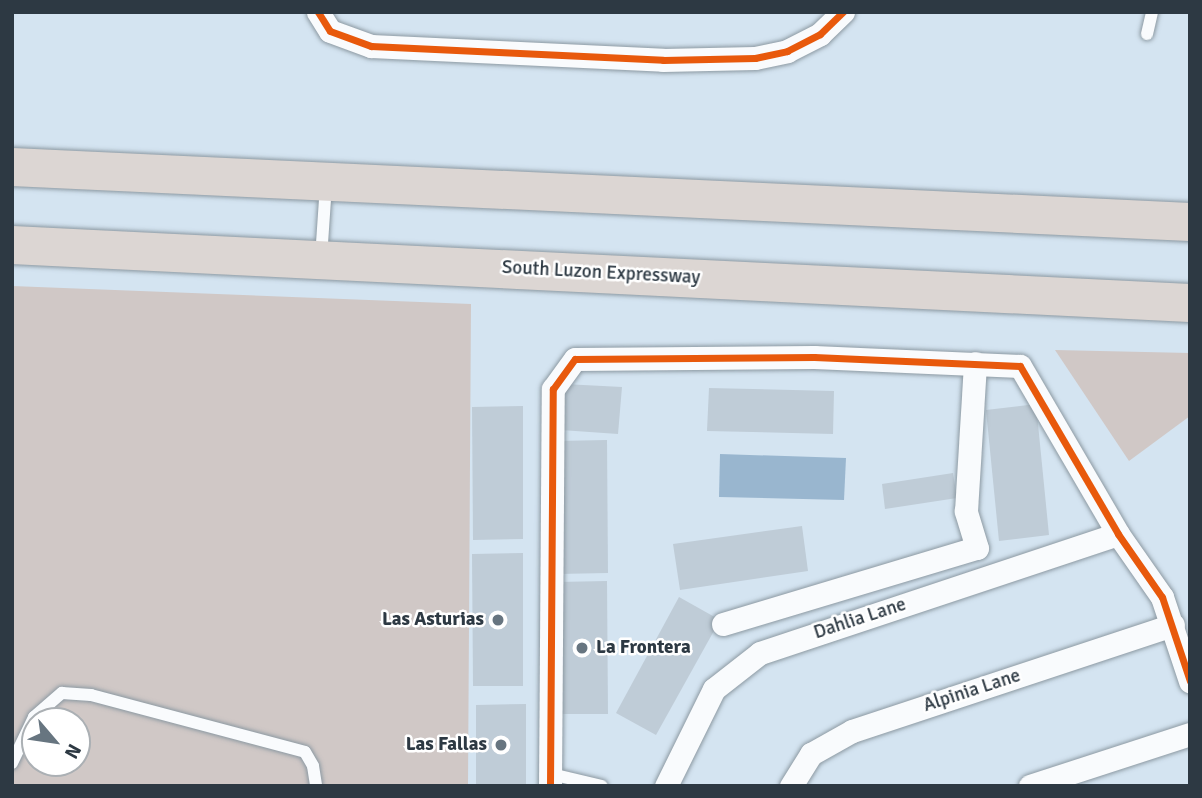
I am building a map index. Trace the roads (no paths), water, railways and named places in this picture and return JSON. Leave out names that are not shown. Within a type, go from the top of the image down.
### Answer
[{"type":"highway","points":[[12,167],[1190,222]]},
{"type":"highway","name":"South Luzon Expressway","points":[[12,245],[1190,303]]},
{"type":"street","points":[[318,12],[330,31],[371,46],[676,60],[755,58],[786,51],[820,34],[843,12]]},
{"type":"street","points":[[551,780],[553,389],[575,359],[800,357],[1020,366],[1118,534],[1162,597],[1190,681]]},
{"type":"street","points":[[723,624],[977,548],[966,511],[975,363]]},
{"type":"street","name":"Dahlia Lane","points":[[666,786],[715,689],[760,653],[1118,534]]},
{"type":"street","name":"Alpinia Lane","points":[[790,786],[811,754],[852,731],[1172,625]]},
{"type":"street","points":[[1030,786],[1190,734]]},
{"type":"lane","points":[[1147,34],[1152,12]]},
{"type":"lane","points":[[321,260],[327,181]]},
{"type":"lane","points":[[12,763],[34,717],[62,693],[91,695],[305,752],[313,766],[316,786]]},
{"type":"lane","points":[[551,780],[602,786]]},
{"type":"water","points":[[720,454],[846,458],[844,500],[719,497]]},
{"type":"place","name":"Las Asturias","points":[[498,620]]},
{"type":"place","name":"La Frontera","points":[[582,648]]},
{"type":"place","name":"Las Fallas","points":[[501,745]]}]
